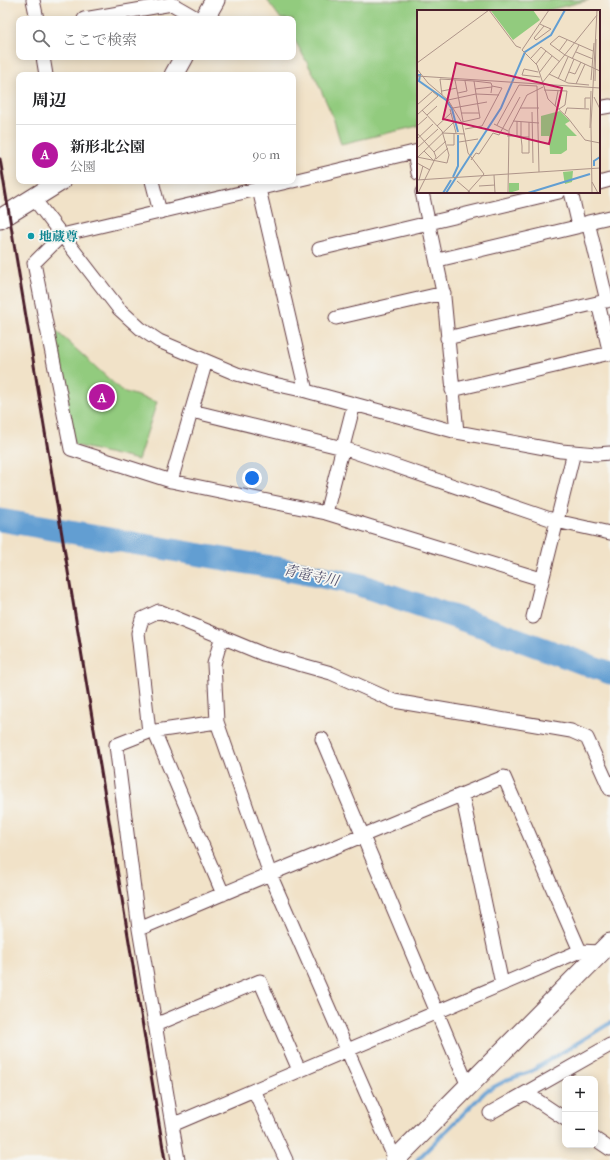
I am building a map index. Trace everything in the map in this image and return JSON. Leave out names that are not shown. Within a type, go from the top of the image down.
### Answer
[{"type":"street","points":[[33,0],[36,16]]},
{"type":"street","points":[[206,16],[215,0]]},
{"type":"street","points":[[102,16],[172,4],[193,16]]},
{"type":"street","points":[[44,60],[46,72]]},
{"type":"street","points":[[176,72],[182,60]]},
{"type":"street","points":[[600,108],[610,106]]},
{"type":"street","points":[[296,180],[416,151],[417,162]]},
{"type":"street","points":[[600,183],[610,180]]},
{"type":"street","points":[[0,219],[57,184]]},
{"type":"street","points":[[153,184],[160,212]]},
{"type":"street","points":[[280,184],[62,235],[34,263],[70,449],[171,481],[326,513],[541,579]]},
{"type":"street","points":[[259,189],[306,391]]},
{"type":"street","points":[[422,193],[444,293],[447,338],[457,432]]},
{"type":"street","points":[[319,249],[555,193]]},
{"type":"street","points":[[452,390],[610,354],[605,301],[584,225],[571,193]]},
{"type":"street","points":[[34,199],[119,308],[141,329],[159,341],[237,374],[457,432],[574,452],[597,454],[610,453]]},
{"type":"street","points":[[438,260],[584,225],[588,222],[610,217]]},
{"type":"street","points":[[336,318],[444,293]]},
{"type":"street","points":[[447,338],[605,301]]},
{"type":"street","points":[[171,481],[206,361]]},
{"type":"street","points":[[326,513],[354,404]]},
{"type":"street","points":[[192,411],[343,448],[556,521],[610,533]]},
{"type":"street","points":[[533,617],[541,579],[574,452]]},
{"type":"street","points":[[223,894],[152,731],[138,633],[142,619],[159,611],[263,654],[331,673],[394,701],[571,731],[587,738],[610,789]]},
{"type":"street","points":[[222,636],[214,664],[217,722],[270,874],[395,1160],[605,947]]},
{"type":"street","points":[[178,1160],[139,930],[116,745],[152,731],[217,722]]},
{"type":"street","points":[[322,739],[468,1086]]},
{"type":"street","points":[[139,930],[504,777],[580,951]]},
{"type":"street","points":[[462,795],[502,984]]},
{"type":"street","points":[[172,1125],[580,951],[605,947]]},
{"type":"street","points":[[155,1025],[260,980],[300,1070]]},
{"type":"street","points":[[490,1113],[610,1045]]},
{"type":"street","points":[[254,1090],[286,1160]]},
{"type":"street","points":[[526,1093],[562,1117]]},
{"type":"street","points":[[598,1141],[610,1149]]},
{"type":"green space","points":[[267,0],[589,0],[549,10],[417,10],[417,126],[341,144],[333,117],[316,79],[296,42],[296,16],[279,16]]},
{"type":"green space","points":[[52,327],[122,391],[157,402],[138,460],[74,445]]},
{"type":"waterway","name":"青竜寺川","points":[[0,520],[288,570],[357,584],[481,626],[610,673]]},
{"type":"waterway","points":[[417,1160],[486,1091],[509,1079],[530,1072],[610,1023]]},
{"type":"railway","points":[[0,159],[165,1160]]},
{"type":"place","name":"地蔵尊","points":[[31,236]]},
{"type":"place","name":"新形北公園","points":[[102,397]]}]
